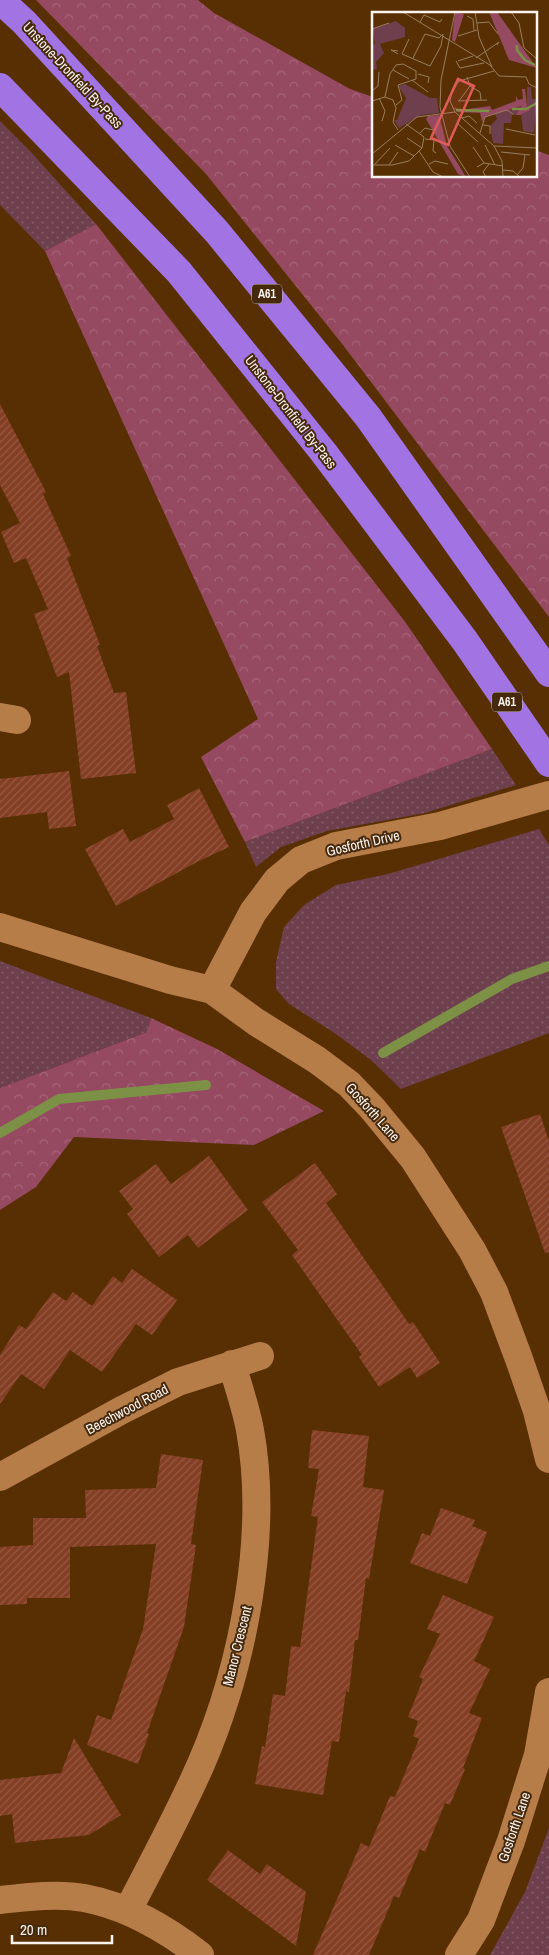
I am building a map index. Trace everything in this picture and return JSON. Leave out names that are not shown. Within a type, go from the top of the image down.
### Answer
[{"type":"highway","name":"Unstone-Dronfield By-Pass","points":[[0,0],[24,22],[217,232],[368,417],[549,673]]},
{"type":"highway","name":"Unstone-Dronfield By-Pass","points":[[0,87],[179,272],[324,453],[465,641],[549,763]]},
{"type":"street","name":"Gosforth Drive","points":[[212,990],[253,912],[277,880],[301,860],[336,846],[440,826],[549,795]]},
{"type":"street","name":"Gosforth Lane","points":[[0,927],[170,980],[212,990],[256,1022],[317,1060],[349,1084],[372,1108],[413,1158],[472,1250],[494,1292],[537,1411],[549,1459]]},
{"type":"street","name":"Beechwood Road","points":[[0,1478],[122,1410],[178,1382],[260,1356]]},
{"type":"street","name":"Manor Crescent","points":[[128,1910],[204,1755],[222,1705],[239,1644],[248,1598],[254,1554],[256,1489],[250,1430],[232,1364]]},
{"type":"street","name":"Gosforth Lane","points":[[459,1955],[481,1920],[510,1841],[538,1755],[549,1692]]},
{"type":"street","points":[[0,1900],[32,1896],[84,1898],[128,1910],[175,1936],[200,1955]]},
{"type":"shaded area","points":[[0,121],[96,224],[45,251],[0,205]]},
{"type":"shaded area","points":[[492,749],[516,785],[425,813],[327,831],[281,847],[256,867],[245,842]]},
{"type":"shaded area","points":[[539,829],[549,845],[549,1033],[401,1089],[371,1060],[333,1032],[289,1004],[276,989],[276,962],[284,927],[304,905],[336,885],[388,874]]},
{"type":"shaded area","points":[[0,961],[151,1018],[147,1032],[0,1088]]},
{"type":"shaded area","points":[[549,1828],[549,1955],[490,1955],[525,1892]]},
{"type":"green space","points":[[36,0],[198,0],[214,13],[350,89],[372,97],[372,178],[536,178],[536,150],[549,155],[549,617],[343,345],[206,174]]},
{"type":"green space","points":[[96,224],[406,623],[492,749],[245,842],[201,757],[258,719],[45,251]]},
{"type":"green space","points":[[151,1018],[217,1049],[324,1111],[254,1145],[74,1137],[36,1187],[0,1210],[0,1088],[147,1032]]},
{"type":"building","points":[[0,404],[46,492],[43,494],[71,556],[67,558],[100,645],[97,646],[114,693],[126,692],[136,773],[81,779],[69,672],[57,677],[34,614],[48,609],[26,558],[14,563],[1,532],[20,523],[0,485]]},
{"type":"building","points":[[69,771],[76,826],[49,829],[47,812],[0,818],[0,779]]},
{"type":"building","points":[[199,788],[229,847],[197,862],[116,906],[85,849],[123,829],[130,842],[174,819],[167,805]]},
{"type":"building","points":[[540,1114],[549,1141],[549,1252],[545,1253],[501,1127]]},
{"type":"building","points":[[209,1156],[248,1210],[198,1248],[188,1235],[159,1257],[127,1214],[133,1209],[119,1191],[156,1164],[171,1184]]},
{"type":"building","points":[[315,1163],[337,1194],[326,1203],[409,1324],[413,1322],[440,1363],[417,1378],[410,1367],[379,1387],[359,1357],[362,1355],[292,1255],[298,1250],[262,1202]]},
{"type":"building","points":[[132,1269],[177,1300],[152,1335],[136,1324],[102,1372],[70,1350],[44,1389],[21,1374],[0,1404],[0,1355],[19,1325],[26,1329],[53,1292],[66,1301],[73,1292],[92,1306],[113,1276],[122,1283]]},
{"type":"building","points":[[312,1430],[369,1436],[363,1487],[384,1490],[369,1579],[366,1578],[358,1640],[355,1640],[349,1692],[346,1691],[339,1742],[332,1741],[323,1795],[255,1784],[262,1746],[265,1747],[273,1694],[285,1696],[291,1646],[300,1647],[318,1517],[311,1516],[319,1469],[308,1468]]},
{"type":"building","points":[[161,1454],[203,1460],[191,1544],[196,1545],[184,1627],[138,1764],[87,1745],[97,1715],[111,1720],[143,1629],[156,1544],[70,1547],[70,1598],[27,1598],[27,1604],[0,1605],[0,1547],[33,1545],[33,1518],[86,1518],[85,1490],[156,1488]]},
{"type":"building","points":[[441,1508],[475,1520],[472,1526],[487,1532],[467,1584],[410,1563],[422,1533],[430,1536]]},
{"type":"building","points":[[443,1595],[494,1617],[474,1661],[490,1669],[469,1713],[482,1718],[463,1768],[465,1769],[450,1805],[445,1803],[425,1852],[420,1849],[399,1898],[394,1896],[369,1955],[313,1955],[361,1843],[369,1847],[390,1796],[395,1797],[419,1739],[413,1736],[418,1721],[408,1717],[423,1679],[419,1677],[440,1634],[427,1629]]},
{"type":"building","points":[[74,1738],[121,1815],[89,1835],[15,1843],[12,1814],[0,1816],[0,1780],[61,1773]]},
{"type":"building","points":[[228,1850],[260,1874],[267,1864],[306,1892],[296,1946],[207,1880]]},
{"type":"waterway","points":[[383,1053],[512,979],[549,966]]},
{"type":"waterway","points":[[0,1133],[59,1099],[206,1085]]}]
